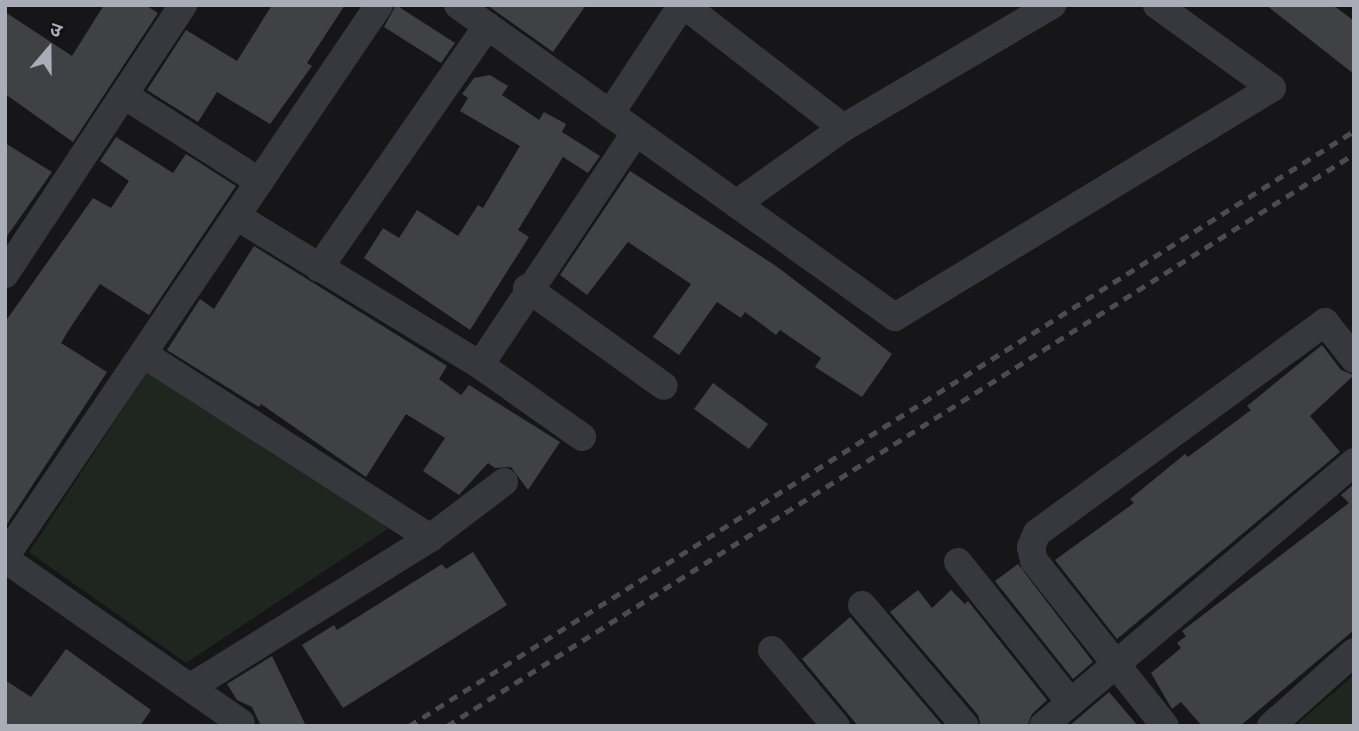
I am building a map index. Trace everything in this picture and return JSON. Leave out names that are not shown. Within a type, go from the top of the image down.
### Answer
[{"type":"street","points":[[5,274],[183,5]]},
{"type":"street","points":[[241,723],[5,558],[145,355],[379,5]]},
{"type":"street","points":[[458,5],[895,317],[1272,88],[1157,5]]},
{"type":"street","points":[[610,114],[683,5],[843,128]]},
{"type":"street","points":[[736,204],[843,128],[1052,5]]},
{"type":"street","points":[[319,268],[487,26]]},
{"type":"street","points":[[124,95],[260,182]]},
{"type":"street","points":[[480,365],[527,288],[636,132]]},
{"type":"street","points":[[236,216],[480,365],[582,437]]},
{"type":"street","points":[[527,288],[664,386]]},
{"type":"street","points":[[1165,726],[1113,665],[1034,561],[1031,547],[1037,533],[1325,322],[1354,359]]},
{"type":"street","points":[[145,355],[430,538]]},
{"type":"street","points":[[1044,726],[1354,462]]},
{"type":"street","points":[[191,687],[430,538],[504,482]]},
{"type":"street","points":[[958,562],[1070,702]]},
{"type":"street","points":[[862,605],[965,726]]},
{"type":"street","points":[[772,650],[836,726]]},
{"type":"street","points":[[1271,726],[1354,652]]},
{"type":"shaded area","points":[[149,369],[395,524],[186,663],[29,552]]},
{"type":"shaded area","points":[[1354,675],[1354,726],[1295,726]]},
{"type":"building","points":[[104,5],[145,5],[158,13],[73,142],[5,94],[5,12],[72,56]]},
{"type":"building","points":[[272,5],[345,5],[307,63],[312,66],[270,124],[217,92],[198,122],[147,90],[186,30],[237,61]]},
{"type":"building","points":[[396,5],[455,43],[441,63],[384,27]]},
{"type":"building","points":[[487,5],[586,5],[553,52]]},
{"type":"building","points":[[1266,5],[1333,5],[1354,21],[1354,74]]},
{"type":"building","points":[[490,75],[508,86],[502,95],[539,120],[544,112],[566,124],[562,132],[600,156],[588,173],[563,157],[518,230],[529,237],[470,330],[364,258],[383,228],[399,238],[417,210],[458,236],[478,205],[483,208],[520,146],[460,111],[468,98],[462,94],[474,78]]},
{"type":"building","points":[[116,137],[173,173],[186,154],[236,186],[149,315],[100,284],[70,328],[61,343],[107,372],[5,527],[5,322],[93,198],[111,208],[129,181],[100,161]]},
{"type":"building","points":[[5,143],[52,172],[5,239]]},
{"type":"building","points":[[630,171],[776,266],[892,354],[862,397],[815,367],[821,358],[780,330],[776,335],[745,312],[741,318],[717,302],[679,355],[653,337],[691,284],[628,242],[587,295],[560,275]]},
{"type":"building","points":[[254,246],[447,366],[439,379],[461,395],[469,385],[560,442],[528,490],[511,467],[495,468],[488,463],[459,495],[423,471],[445,438],[406,414],[366,477],[261,404],[259,407],[167,350],[200,299],[214,309]]},
{"type":"building","points":[[1322,345],[1341,370],[1354,375],[1310,416],[1340,452],[1117,639],[1055,560],[1134,503],[1130,499],[1185,454],[1188,457],[1251,410],[1247,406]]},
{"type":"building","points":[[713,383],[768,424],[749,449],[694,409]]},
{"type":"building","points":[[1354,484],[1354,630],[1240,726],[1202,726],[1181,702],[1172,709],[1151,673],[1181,648],[1177,643],[1186,636],[1182,631],[1349,503],[1341,495]]},
{"type":"building","points":[[473,552],[507,605],[343,708],[302,645],[334,625],[337,630],[442,564],[446,569]]},
{"type":"building","points":[[1018,564],[1093,662],[1073,679],[995,581]]},
{"type":"building","points":[[918,590],[932,608],[951,590],[965,604],[968,601],[1047,700],[1032,714],[1027,726],[981,726],[978,715],[890,612]]},
{"type":"building","points":[[850,617],[943,726],[858,726],[802,659]]},
{"type":"building","points":[[66,649],[151,710],[140,726],[5,726],[5,680],[31,697]]},
{"type":"building","points":[[272,656],[306,726],[261,726],[252,707],[237,700],[227,684]]},
{"type":"building","points":[[1109,692],[1138,726],[1069,726]]},
{"type":"railway","points":[[409,726],[1354,131]]},
{"type":"railway","points":[[447,726],[1354,154]]}]
